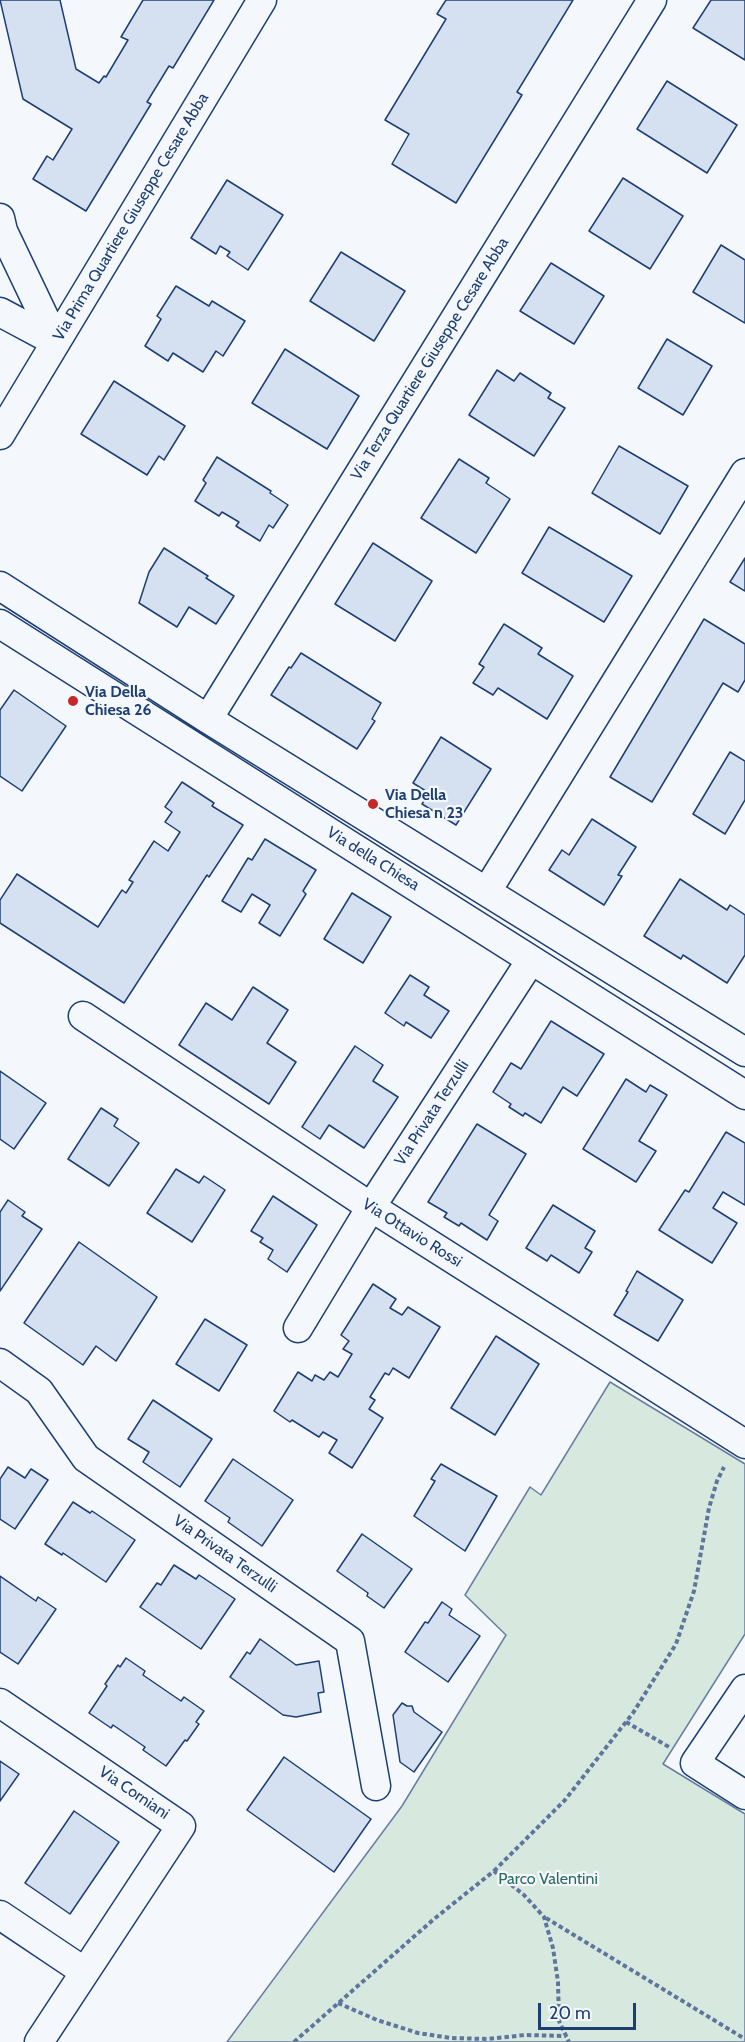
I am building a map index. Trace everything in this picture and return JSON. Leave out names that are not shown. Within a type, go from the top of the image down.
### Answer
[{"type":"street","name":"Via Prima Quartiere Giuseppe Cesare Abba","points":[[0,435],[262,0]]},
{"type":"street","name":"Via Terza Quartiere Giuseppe Cesare Abba","points":[[208,718],[652,0]]},
{"type":"street","points":[[0,218],[3,231],[56,342]]},
{"type":"street","points":[[0,312],[56,342]]},
{"type":"street","points":[[487,891],[745,473]]},
{"type":"street","name":"Via della Chiesa","points":[[0,586],[487,891],[744,1047]]},
{"type":"street","name":"Via della Chiesa","points":[[0,625],[745,1095]]},
{"type":"street","name":"Via Privata Terzulli","points":[[298,1328],[371,1207],[531,960]]},
{"type":"street","name":"Via Ottavio Rossi","points":[[83,1016],[371,1207],[741,1441]]},
{"type":"street","name":"Via Privata Terzulli","points":[[0,1364],[39,1392],[86,1458],[350,1641],[376,1786]]},
{"type":"street","points":[[745,1689],[695,1763],[745,1795]]},
{"type":"street","name":"Via Corniani","points":[[0,1703],[182,1826],[39,2042]]},
{"type":"street","points":[[0,1915],[85,1972]]},
{"type":"path","points":[[294,2042],[434,1919],[494,1871],[565,1800],[626,1722],[676,1644],[694,1591],[717,1481],[741,1441]]},
{"type":"path","points":[[626,1722],[695,1763]]},
{"type":"path","points":[[494,1871],[524,1895],[544,1917],[745,2039]]},
{"type":"path","points":[[544,1917],[553,1948],[558,1982],[559,2021],[568,2042]]},
{"type":"path","points":[[338,2003],[377,2020],[418,2033],[451,2038],[566,2036]]},
{"type":"green space","name":"Parco Valentini","points":[[610,1382],[745,1464],[745,1634],[663,1764],[745,1814],[745,2042],[227,2042],[402,1806],[506,1635],[465,1595],[530,1487],[541,1495]]},
{"type":"building","points":[[0,0],[60,0],[76,69],[99,83],[104,76],[106,77],[128,40],[121,37],[143,0],[214,0],[173,68],[169,66],[147,102],[151,104],[86,211],[33,179],[47,156],[53,160],[72,129],[23,99]]},
{"type":"building","points":[[446,0],[573,0],[517,92],[522,95],[456,203],[392,164],[409,134],[385,120],[446,19],[437,14]]},
{"type":"building","points":[[711,0],[745,0],[745,60],[693,28]]},
{"type":"building","points":[[667,81],[737,125],[707,173],[637,129]]},
{"type":"building","points":[[623,178],[683,216],[650,269],[589,231]]},
{"type":"building","points":[[227,180],[283,215],[248,270],[227,256],[230,252],[220,246],[216,254],[191,238]]},
{"type":"building","points":[[721,245],[745,260],[745,323],[693,292]]},
{"type":"building","points":[[341,252],[405,291],[374,341],[310,301]]},
{"type":"building","points":[[551,263],[604,296],[574,344],[520,311]]},
{"type":"building","points":[[176,286],[209,306],[212,301],[245,321],[223,356],[216,351],[203,372],[173,353],[168,361],[145,346],[161,319],[157,316]]},
{"type":"building","points":[[667,339],[712,366],[683,415],[638,388]]},
{"type":"building","points":[[285,349],[359,396],[327,449],[252,403]]},
{"type":"building","points":[[497,370],[514,381],[520,373],[551,393],[548,398],[565,408],[534,456],[469,415]]},
{"type":"building","points":[[114,381],[185,426],[164,460],[159,456],[147,475],[81,434]]},
{"type":"building","points":[[619,446],[688,486],[660,534],[592,493]]},
{"type":"building","points":[[217,457],[271,491],[270,493],[288,505],[273,528],[269,525],[260,541],[236,526],[239,522],[222,512],[219,516],[195,501],[206,483],[203,480]]},
{"type":"building","points":[[459,459],[489,478],[486,483],[510,499],[476,553],[421,518]]},
{"type":"building","points":[[549,527],[632,576],[604,622],[522,573]]},
{"type":"building","points":[[373,543],[432,581],[395,641],[335,604]]},
{"type":"building","points":[[164,548],[234,596],[216,624],[189,607],[177,627],[139,603],[149,572]]},
{"type":"building","points":[[745,558],[745,591],[730,582]]},
{"type":"building","points":[[704,619],[745,644],[745,680],[738,692],[723,683],[652,802],[610,777]]},
{"type":"building","points":[[504,624],[542,648],[538,654],[573,676],[547,719],[498,688],[493,695],[473,683],[484,667],[479,664]]},
{"type":"building","points":[[301,653],[381,703],[372,719],[375,721],[357,749],[271,695]]},
{"type":"building","points":[[14,690],[66,726],[22,791],[0,776],[0,710]]},
{"type":"building","points":[[441,737],[491,769],[456,825],[422,804],[429,793],[413,783]]},
{"type":"building","points":[[730,752],[745,761],[745,800],[725,834],[693,814]]},
{"type":"building","points":[[182,782],[214,803],[212,806],[243,825],[209,877],[207,875],[124,1003],[0,923],[0,900],[17,874],[98,927],[122,890],[126,893],[133,882],[129,880],[154,841],[168,851],[180,832],[165,822],[172,812],[165,807]]},
{"type":"building","points":[[592,819],[636,847],[618,875],[622,876],[604,905],[549,870],[562,850],[569,855]]},
{"type":"building","points":[[265,839],[316,870],[303,891],[306,894],[280,936],[259,923],[270,905],[252,894],[241,912],[222,901],[248,858],[252,860]]},
{"type":"building","points":[[680,879],[727,910],[730,905],[745,915],[745,955],[727,983],[683,955],[681,959],[644,936]]},
{"type":"building","points":[[352,893],[391,917],[363,963],[324,939]]},
{"type":"building","points":[[410,975],[429,987],[424,995],[449,1011],[431,1038],[406,1022],[404,1026],[385,1013]]},
{"type":"building","points":[[253,987],[288,1010],[267,1043],[296,1062],[269,1104],[179,1045],[206,1003],[232,1020]]},
{"type":"building","points":[[551,1021],[604,1054],[577,1096],[563,1087],[541,1123],[509,1107],[511,1104],[493,1092],[511,1063],[521,1069]]},
{"type":"building","points":[[355,1046],[383,1065],[373,1081],[398,1097],[364,1148],[329,1125],[320,1139],[302,1127]]},
{"type":"building","points":[[0,1071],[46,1103],[14,1149],[0,1139]]},
{"type":"building","points":[[626,1079],[646,1092],[650,1085],[667,1095],[639,1141],[656,1151],[636,1182],[583,1149]]},
{"type":"building","points":[[101,1108],[118,1119],[114,1126],[139,1143],[109,1186],[68,1159]]},
{"type":"building","points":[[477,1124],[526,1154],[489,1215],[498,1221],[487,1240],[461,1223],[459,1226],[444,1217],[447,1213],[428,1202]]},
{"type":"building","points":[[726,1132],[745,1143],[745,1205],[723,1192],[713,1208],[737,1223],[712,1263],[659,1230],[685,1190],[689,1192]]},
{"type":"building","points":[[176,1169],[199,1183],[204,1176],[225,1190],[192,1242],[147,1213]]},
{"type":"building","points":[[273,1196],[317,1225],[287,1272],[268,1259],[273,1250],[260,1242],[263,1238],[251,1231]]},
{"type":"building","points":[[8,1200],[25,1212],[22,1216],[42,1229],[0,1291],[0,1212]]},
{"type":"building","points":[[553,1205],[595,1231],[585,1248],[592,1252],[579,1273],[551,1255],[547,1261],[526,1248]]},
{"type":"building","points":[[79,1242],[157,1297],[116,1361],[96,1346],[83,1365],[24,1323]]},
{"type":"building","points":[[637,1271],[683,1300],[658,1341],[614,1315]]},
{"type":"building","points":[[373,1284],[396,1299],[390,1308],[402,1315],[408,1307],[440,1327],[409,1378],[393,1368],[389,1375],[385,1373],[370,1397],[375,1400],[369,1409],[383,1418],[352,1468],[329,1453],[337,1440],[323,1432],[319,1437],[274,1411],[298,1372],[312,1381],[315,1375],[324,1380],[330,1372],[338,1377],[352,1354],[343,1349],[349,1341],[341,1335]]},
{"type":"building","points":[[205,1319],[247,1345],[219,1391],[176,1364]]},
{"type":"building","points":[[496,1336],[539,1364],[495,1435],[451,1408]]},
{"type":"building","points":[[153,1400],[212,1439],[180,1487],[143,1462],[149,1452],[128,1439]]},
{"type":"building","points":[[233,1459],[293,1500],[262,1546],[228,1522],[230,1518],[205,1501]]},
{"type":"building","points":[[441,1464],[497,1496],[465,1551],[414,1516],[435,1481],[431,1479]]},
{"type":"building","points":[[8,1467],[25,1478],[31,1469],[48,1480],[15,1529],[0,1519],[0,1479]]},
{"type":"building","points":[[73,1502],[90,1513],[92,1511],[135,1540],[106,1582],[63,1553],[62,1555],[45,1544]]},
{"type":"building","points":[[362,1534],[412,1569],[384,1608],[367,1596],[368,1593],[337,1571]]},
{"type":"building","points":[[174,1565],[196,1579],[199,1575],[235,1599],[201,1649],[140,1607],[157,1583],[161,1585]]},
{"type":"building","points":[[0,1576],[36,1601],[38,1597],[56,1609],[18,1664],[0,1652]]},
{"type":"building","points":[[442,1602],[452,1609],[449,1615],[480,1636],[448,1682],[405,1652]]},
{"type":"building","points":[[260,1639],[296,1665],[319,1661],[324,1692],[318,1693],[321,1712],[296,1717],[283,1715],[230,1677],[247,1652],[250,1654]]},
{"type":"building","points":[[126,1658],[145,1671],[143,1675],[181,1701],[184,1697],[204,1711],[196,1722],[199,1724],[166,1766],[143,1750],[145,1747],[113,1725],[111,1728],[89,1713],[107,1686],[105,1684],[118,1665],[120,1667]]},
{"type":"building","points":[[402,1703],[412,1706],[414,1712],[442,1732],[414,1772],[400,1762],[393,1715]]},
{"type":"building","points":[[284,1757],[371,1819],[334,1872],[247,1810]]},
{"type":"building","points":[[0,1761],[19,1774],[0,1801]]},
{"type":"building","points":[[74,1811],[119,1842],[70,1914],[25,1883]]},
{"type":"place","name":"Via Della Chiesa 26","points":[[73,701]]},
{"type":"place","name":"Via Della Chiesa n 23","points":[[373,804]]}]
